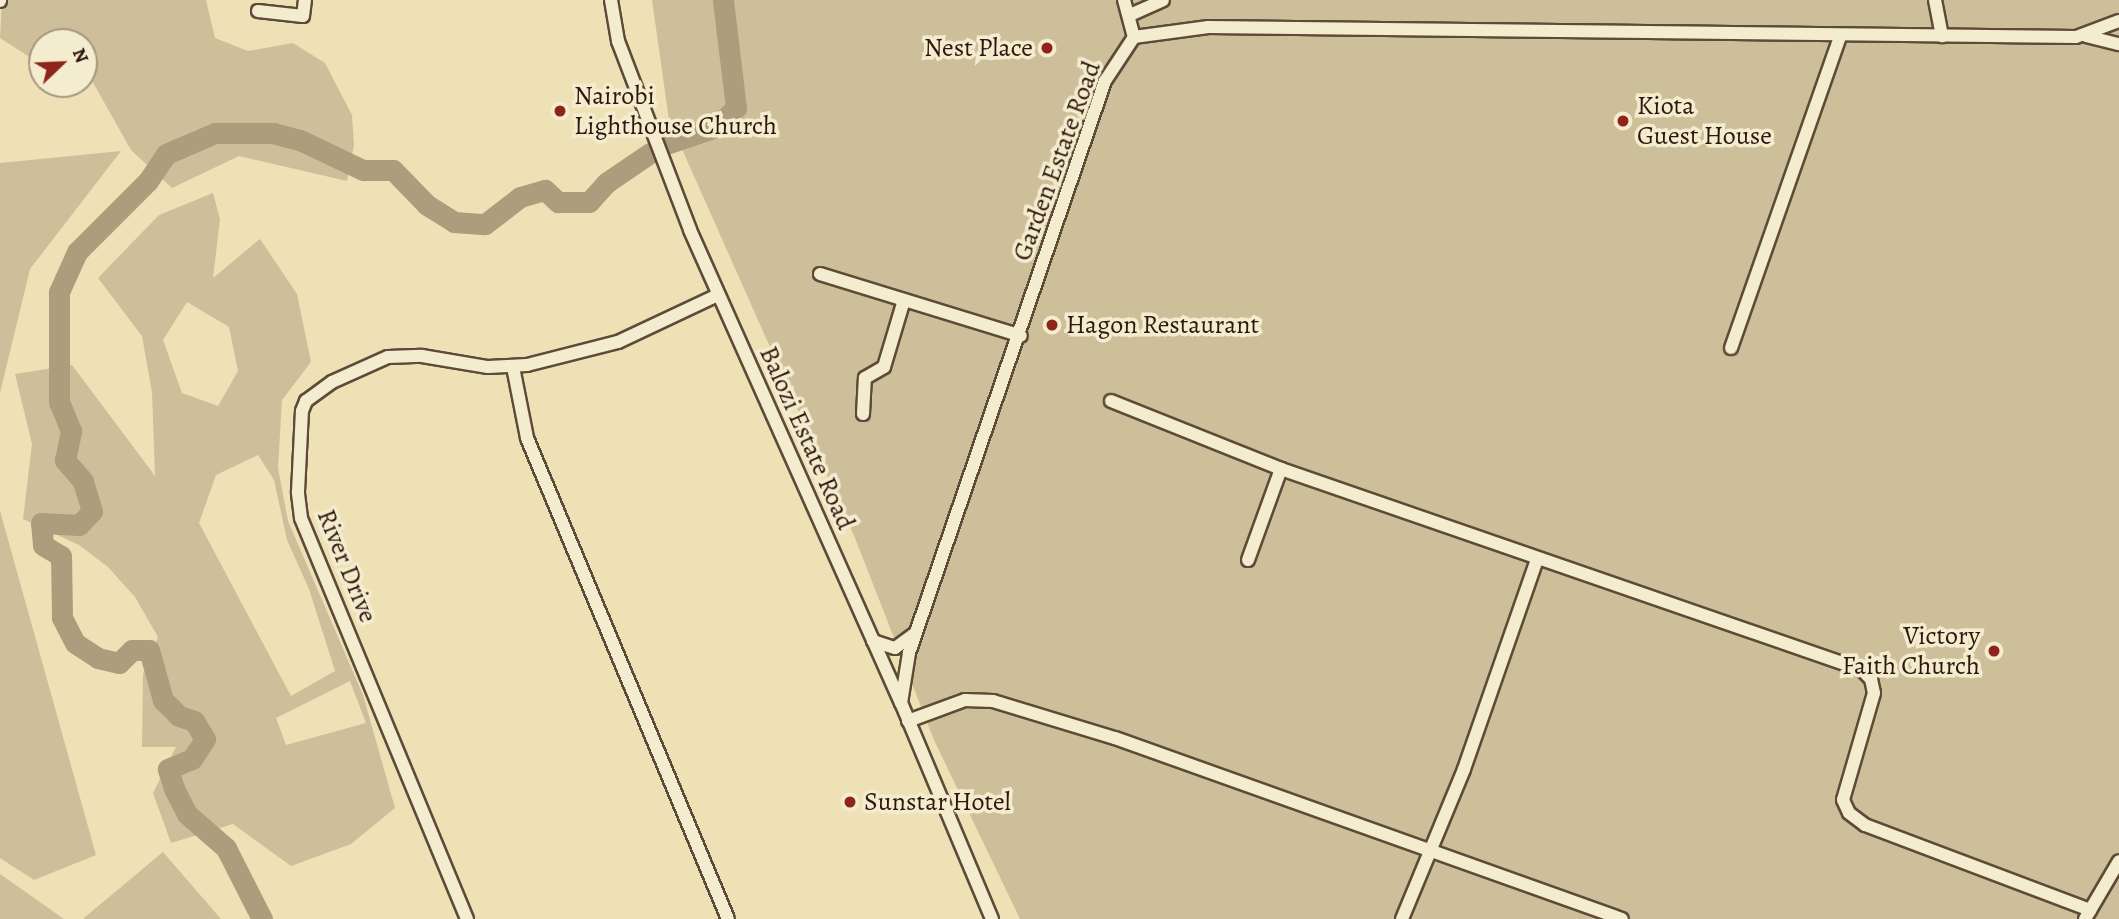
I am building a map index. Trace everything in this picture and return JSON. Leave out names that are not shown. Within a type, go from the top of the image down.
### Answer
[{"type":"street","points":[[258,11],[303,16],[305,0]]},
{"type":"street","name":"Balozi Estate Road","points":[[611,0],[618,41],[718,295],[901,703]]},
{"type":"street","points":[[1124,0],[1134,37],[1208,27],[1839,36],[2086,36],[2119,44]]},
{"type":"street","points":[[1130,15],[1163,0]]},
{"type":"street","points":[[1935,0],[1942,36]]},
{"type":"street","points":[[2086,36],[2119,21]]},
{"type":"street","points":[[1731,348],[1839,36]]},
{"type":"street","name":"Garden Estate Road","points":[[901,703],[915,634],[1021,336],[1105,81],[1134,37]]},
{"type":"street","points":[[820,274],[1021,336]]},
{"type":"street","name":"River Drive","points":[[467,919],[301,518],[298,492],[302,411],[306,401],[332,382],[388,357],[513,367],[618,342],[718,295]]},
{"type":"street","points":[[863,414],[865,378],[884,366],[904,300]]},
{"type":"street","points":[[513,367],[527,438],[728,919]]},
{"type":"street","points":[[1111,401],[1281,469],[1862,670],[1871,679],[1874,693],[1843,800],[1849,813],[1865,825],[2088,914],[2119,861]]},
{"type":"street","points":[[1248,560],[1281,469]]},
{"type":"street","points":[[1402,919],[1431,850],[1537,559]]},
{"type":"street","points":[[873,640],[895,648],[915,634]]},
{"type":"street","points":[[908,721],[965,700],[993,701],[1115,738],[1622,919]]},
{"type":"street","points":[[901,703],[992,919]]},
{"type":"shaded area","points":[[2,0],[206,0],[215,38],[248,51],[293,43],[325,63],[352,115],[354,145],[347,181],[239,156],[172,188],[131,150],[98,91],[98,28],[28,28],[28,56],[0,38]]},
{"type":"shaded area","points":[[652,0],[2119,0],[2119,919],[1020,919],[934,740],[855,538],[669,120]]},
{"type":"shaded area","points":[[121,151],[30,269],[0,393],[0,163]]},
{"type":"shaded area","points":[[213,193],[220,219],[213,278],[260,239],[297,294],[311,362],[282,400],[278,468],[288,521],[363,695],[395,808],[351,844],[291,866],[233,824],[171,843],[153,793],[176,747],[142,747],[143,674],[158,637],[135,597],[108,567],[79,545],[23,519],[32,444],[15,374],[72,365],[155,476],[152,392],[142,336],[98,278],[159,215]],"holes":[[[187,302],[229,327],[238,371],[218,406],[182,393],[163,340]],[[258,455],[274,480],[287,540],[309,589],[335,671],[291,696],[199,523],[216,475]],[[350,681],[366,723],[286,745],[276,718]]]},
{"type":"shaded area","points":[[0,511],[96,855],[34,880],[0,858]]},
{"type":"shaded area","points":[[163,852],[221,919],[84,919],[84,918]]},
{"type":"shaded area","points":[[0,874],[64,919],[0,919]]},
{"type":"waterway","points":[[669,143],[716,127],[736,108],[723,0]]},
{"type":"waterway","points":[[262,919],[226,848],[187,814],[174,788],[168,769],[192,759],[205,739],[194,721],[179,716],[163,700],[149,650],[132,650],[119,663],[98,658],[75,643],[62,617],[61,556],[43,545],[41,523],[79,525],[92,511],[83,481],[65,460],[71,431],[59,402],[59,292],[77,252],[148,181],[166,154],[215,133],[273,133],[300,140],[363,170],[393,170],[427,205],[454,222],[485,224],[520,197],[545,190],[558,202],[589,202],[606,183],[650,153]]},
{"type":"place","name":"Nest Place","points":[[1047,48]]},
{"type":"place","name":"Nairobi Lighthouse Church","points":[[560,111]]},
{"type":"place","name":"Kiota Guest House","points":[[1623,121]]},
{"type":"place","name":"Hagon Restaurant","points":[[1052,325]]},
{"type":"place","name":"Victory Faith Church","points":[[1994,651]]},
{"type":"place","name":"Sunstar Hotel","points":[[850,802]]}]
